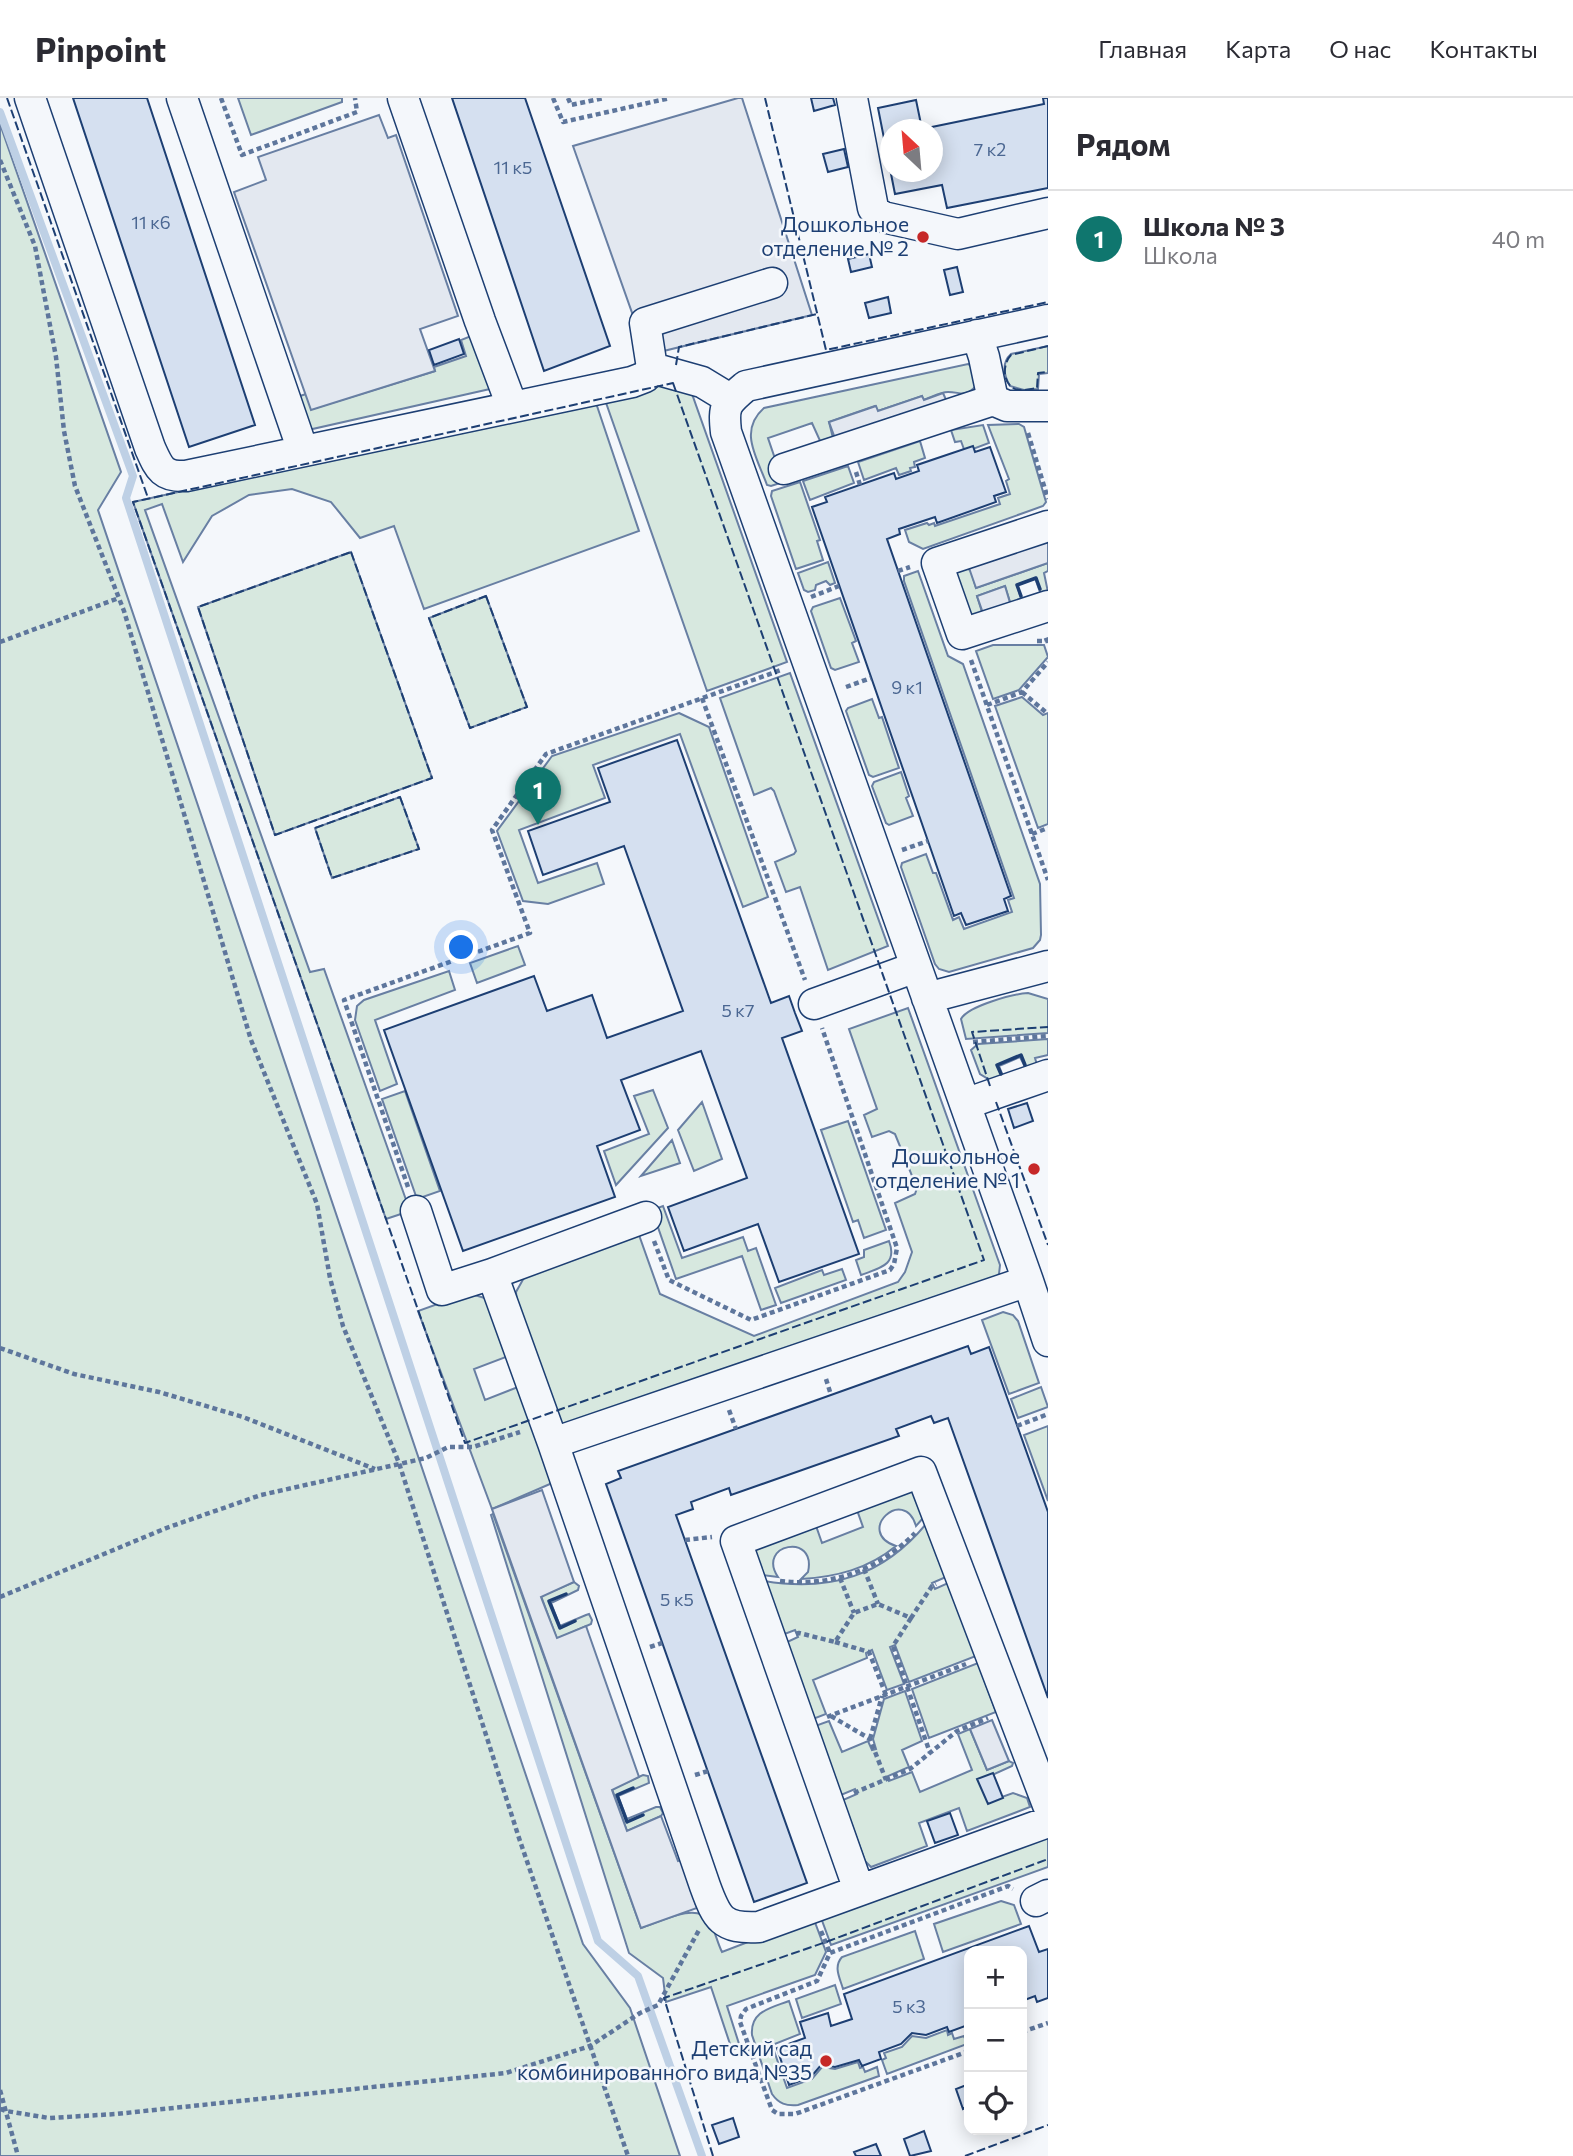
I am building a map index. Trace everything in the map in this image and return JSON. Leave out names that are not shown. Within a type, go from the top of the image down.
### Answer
[{"type":"lane","points":[[30,98],[159,468],[171,476],[186,476],[632,382],[645,377],[652,368],[645,323],[772,283]]},
{"type":"lane","points":[[182,98],[303,451]]},
{"type":"lane","points":[[403,98],[512,406]]},
{"type":"lane","points":[[852,98],[873,208],[883,217],[958,234],[1048,213]]},
{"type":"lane","points":[[1048,320],[746,386],[730,399],[724,413],[726,432],[1048,1341]]},
{"type":"lane","points":[[977,335],[993,400]]},
{"type":"lane","points":[[652,368],[702,382],[730,399]]},
{"type":"lane","points":[[784,470],[993,400],[1037,413]]},
{"type":"lane","points":[[1046,620],[962,634],[937,563],[1048,526]]},
{"type":"lane","points":[[927,998],[1048,966]]},
{"type":"lane","points":[[814,1004],[916,967]]},
{"type":"lane","points":[[965,1104],[1048,1075]]},
{"type":"lane","points":[[416,1211],[442,1290],[646,1217]]},
{"type":"lane","points":[[492,1274],[551,1436],[712,1906],[725,1924],[742,1928],[759,1927],[1048,1822]]},
{"type":"lane","points":[[551,1436],[1028,1280]]},
{"type":"lane","points":[[859,1890],[736,1541],[921,1472],[1048,1805]]},
{"type":"path","points":[[221,98],[242,155],[357,112],[355,98]]},
{"type":"path","points":[[553,98],[563,122],[670,98]]},
{"type":"path","points":[[568,98],[571,105],[604,98]]},
{"type":"path","points":[[0,160],[35,246],[56,357],[64,431],[75,486],[119,598],[251,1040],[317,1204],[330,1278],[344,1326],[399,1464],[519,1838],[628,2156]]},
{"type":"path","points":[[1037,413],[1048,499]]},
{"type":"path","points":[[804,599],[839,586]]},
{"type":"path","points":[[0,642],[119,598]]},
{"type":"path","points":[[1037,641],[1048,642],[1046,620]]},
{"type":"path","points":[[962,634],[1048,880]]},
{"type":"path","points":[[987,705],[1022,692],[1048,662]]},
{"type":"path","points":[[416,1211],[344,1000],[530,933],[492,830],[546,754],[784,669]]},
{"type":"path","points":[[836,691],[871,678]]},
{"type":"path","points":[[1022,692],[1048,714]]},
{"type":"path","points":[[646,1217],[669,1280],[751,1320],[890,1270],[897,1248],[814,1004],[702,698]]},
{"type":"path","points":[[1031,834],[1048,828]]},
{"type":"path","points":[[893,853],[928,841]]},
{"type":"path","points":[[975,1041],[1048,1036]]},
{"type":"path","points":[[0,1348],[74,1374],[159,1392],[243,1416],[375,1469]]},
{"type":"path","points":[[824,1371],[831,1395]]},
{"type":"path","points":[[727,1405],[736,1429]]},
{"type":"path","points":[[1017,1426],[1048,1413]]},
{"type":"path","points":[[0,1597],[169,1527],[261,1495],[426,1458],[448,1447],[473,1447],[530,1429],[551,1436]]},
{"type":"path","points":[[772,1580],[803,1583],[840,1577],[864,1569],[897,1549],[919,1528]]},
{"type":"path","points":[[685,1540],[713,1536]]},
{"type":"path","points":[[864,1569],[878,1604]]},
{"type":"path","points":[[840,1577],[854,1613]]},
{"type":"path","points":[[930,1753],[893,1646],[932,1586],[939,1583]]},
{"type":"path","points":[[835,1642],[854,1613],[878,1604],[911,1618]]},
{"type":"path","points":[[792,1636],[799,1633],[869,1652],[884,1695],[870,1739]]},
{"type":"path","points":[[822,1719],[977,1660]]},
{"type":"path","points":[[831,1716],[870,1739],[886,1780]]},
{"type":"path","points":[[853,1793],[910,1769],[957,1731]]},
{"type":"path","points":[[964,2053],[795,2114],[778,2114],[772,2110],[740,2022],[746,2009],[817,1981],[830,1953],[1008,1886],[1042,1898]]},
{"type":"path","points":[[3,2110],[49,2118],[116,2114],[506,2073],[590,2046],[657,2005],[712,1906]]},
{"type":"path","points":[[1027,2030],[1048,2023]]},
{"type":"path","points":[[0,2090],[3,2110],[18,2156]]},
{"type":"shaded area","points":[[238,98],[342,98],[342,102],[251,135]]},
{"type":"shaded area","points":[[742,98],[812,315],[647,355],[573,146]]},
{"type":"shaded area","points":[[379,115],[388,138],[396,135],[458,316],[420,329],[435,371],[311,410],[234,192],[266,180],[258,157]]},
{"type":"shaded area","points":[[0,124],[121,472],[98,510],[583,1944],[630,2008],[680,2156],[0,2156]]},
{"type":"shaded area","points":[[471,336],[490,389],[308,430],[297,397],[306,394],[312,409],[435,371],[434,367],[466,356],[461,340]]},
{"type":"shaded area","points":[[1048,346],[1048,373],[1039,374],[1038,389],[1024,390],[1010,386],[1004,370],[1011,354]]},
{"type":"shaded area","points":[[968,364],[972,366],[976,386],[966,393],[945,392],[923,400],[922,396],[878,411],[875,406],[829,422],[833,438],[821,443],[812,423],[768,438],[783,482],[767,485],[751,435],[756,417],[764,408]]},
{"type":"shaded area","points":[[673,382],[692,394],[787,662],[707,691],[604,397]]},
{"type":"shaded area","points":[[943,393],[947,402],[836,441],[829,422],[876,406],[878,411],[922,396],[924,400]]},
{"type":"shaded area","points":[[595,400],[639,531],[424,609],[394,526],[360,538],[331,502],[292,489],[249,495],[212,516],[183,562],[162,504],[145,510],[310,972],[324,969],[410,1211],[386,1219],[133,502]]},
{"type":"shaded area","points":[[1019,424],[1024,427],[1046,502],[1043,506],[923,549],[909,542],[905,530],[927,523],[934,523],[935,526],[1000,504],[998,498],[1010,494],[1006,481],[1009,479],[988,425]]},
{"type":"shaded area","points":[[983,425],[989,443],[965,452],[961,441],[955,442],[951,430]]},
{"type":"shaded area","points":[[920,441],[925,458],[914,462],[915,467],[910,468],[911,471],[899,475],[896,468],[864,480],[858,462]]},
{"type":"shaded area","points":[[848,466],[854,483],[810,500],[803,481]]},
{"type":"shaded area","points":[[800,482],[820,540],[817,541],[823,560],[796,569],[771,496],[772,491]]},
{"type":"shaded area","points":[[1048,538],[1048,563],[976,588],[968,565],[996,559]]},
{"type":"shaded area","points":[[351,552],[432,778],[275,835],[198,607]]},
{"type":"shaded area","points":[[828,562],[835,583],[830,585],[826,581],[816,585],[815,590],[804,590],[798,573]]},
{"type":"shaded area","points":[[1048,563],[1048,571],[1044,573],[1048,592],[1040,592],[1035,578],[1017,585],[1021,599],[1013,603],[1010,602],[1005,586],[977,596],[981,615],[968,616],[955,572],[967,568],[971,571],[976,588]]},
{"type":"shaded area","points":[[918,571],[948,656],[963,664],[1040,884],[1041,935],[1033,948],[949,972],[939,969],[935,964],[901,867],[902,863],[926,854],[953,920],[959,917],[964,929],[1012,912],[1008,900],[1014,898],[904,581],[904,576]]},
{"type":"shaded area","points":[[1005,586],[1011,606],[984,616],[977,596]]},
{"type":"shaded area","points":[[486,596],[527,707],[470,728],[429,618]]},
{"type":"shaded area","points":[[840,598],[856,641],[852,643],[859,662],[835,670],[831,668],[811,611],[813,607]]},
{"type":"shaded area","points":[[993,645],[1044,645],[1048,657],[1019,690],[993,699],[976,651]]},
{"type":"shaded area","points":[[790,673],[888,946],[828,970],[800,887],[786,892],[775,862],[796,851],[774,791],[771,788],[754,795],[720,698]]},
{"type":"shaded area","points":[[1022,697],[1043,715],[1048,713],[1048,824],[1038,828],[995,706]]},
{"type":"shaded area","points":[[872,699],[879,718],[882,717],[899,768],[873,777],[869,775],[846,711]]},
{"type":"shaded area","points":[[679,713],[709,727],[768,897],[743,907],[680,734],[593,765],[605,798],[519,830],[538,883],[597,863],[604,884],[548,904],[523,901],[497,831],[552,756]]},
{"type":"shaded area","points":[[901,772],[913,816],[889,825],[872,786],[874,782]]},
{"type":"shaded area","points":[[400,797],[419,849],[332,878],[315,828]]},
{"type":"shaded area","points":[[518,946],[525,965],[477,983],[470,963]]},
{"type":"shaded area","points":[[449,971],[455,990],[375,1020],[397,1084],[380,1091],[355,1020],[357,1006],[364,1000]]},
{"type":"shaded area","points":[[1028,993],[1048,999],[1048,1033],[966,1039],[961,1019],[965,1014],[992,1002]]},
{"type":"shaded area","points":[[908,1008],[1000,1265],[999,1274],[990,1284],[587,1432],[560,1425],[517,1303],[516,1292],[525,1276],[639,1235],[660,1294],[754,1336],[898,1282],[905,1272],[912,1252],[895,1203],[915,1194],[917,1188],[895,1134],[889,1131],[872,1137],[864,1115],[877,1109],[849,1029]]},
{"type":"shaded area","points":[[1048,1039],[1048,1055],[1035,1058],[1039,1072],[1025,1067],[1020,1057],[999,1066],[1003,1076],[991,1088],[988,1079],[980,1074],[971,1050],[978,1044]]},
{"type":"shaded area","points":[[653,1090],[668,1128],[616,1185],[604,1151],[649,1134],[634,1096]]},
{"type":"shaded area","points":[[405,1091],[440,1191],[417,1199],[382,1099]]},
{"type":"shaded area","points":[[702,1102],[722,1159],[694,1171],[678,1130]]},
{"type":"shaded area","points":[[848,1121],[886,1230],[864,1238],[858,1220],[853,1222],[821,1130]]},
{"type":"shaded area","points":[[672,1140],[680,1163],[641,1176]]},
{"type":"shaded area","points":[[663,1206],[682,1258],[743,1237],[748,1251],[756,1248],[776,1305],[761,1310],[742,1256],[676,1279],[652,1210]]},
{"type":"shaded area","points":[[889,1241],[891,1255],[886,1264],[861,1275],[856,1260],[864,1257],[864,1250]]},
{"type":"shaded area","points":[[842,1269],[846,1280],[781,1303],[775,1288],[822,1270],[824,1275]]},
{"type":"shaded area","points":[[468,1293],[488,1299],[506,1357],[474,1369],[485,1400],[518,1387],[552,1470],[550,1484],[492,1509],[418,1311]]},
{"type":"shaded area","points":[[1003,1312],[1013,1315],[1018,1321],[1039,1383],[1009,1394],[982,1320]]},
{"type":"shaded area","points":[[1041,1387],[1048,1407],[1018,1418],[1011,1399]]},
{"type":"shaded area","points":[[1048,1426],[1048,1501],[1024,1435]]},
{"type":"shaded area","points":[[909,1489],[914,1491],[924,1517],[916,1526],[910,1515],[902,1510],[886,1515],[880,1531],[884,1539],[896,1546],[874,1561],[839,1574],[801,1579],[808,1572],[808,1559],[804,1551],[797,1547],[788,1547],[780,1550],[775,1557],[773,1566],[778,1577],[761,1575],[755,1550],[758,1546],[815,1523],[822,1543],[863,1527],[857,1510]]},
{"type":"shaded area","points":[[542,1490],[574,1582],[541,1597],[557,1638],[586,1626],[639,1777],[612,1790],[627,1831],[661,1816],[678,1861],[681,1860],[697,1908],[641,1928],[492,1509]]},
{"type":"shaded area","points":[[493,1514],[641,1928],[677,1915],[703,1915],[713,1928],[722,1952],[813,1917],[826,1952],[815,1975],[727,2006],[740,2047],[732,2050],[711,1987],[666,2002],[663,1978],[629,1953],[491,1515]]},
{"type":"shaded area","points":[[926,1524],[946,1577],[932,1583],[935,1589],[948,1583],[976,1656],[909,1682],[895,1645],[890,1647],[904,1684],[887,1690],[872,1650],[866,1653],[867,1658],[813,1680],[826,1714],[813,1719],[785,1643],[798,1637],[795,1630],[782,1635],[764,1581],[811,1584],[854,1576],[892,1556]]},
{"type":"shaded area","points":[[574,1582],[579,1586],[578,1590],[551,1603],[560,1626],[589,1614],[591,1624],[557,1639],[541,1596]]},
{"type":"shaded area","points":[[978,1663],[996,1712],[929,1738],[912,1689]]},
{"type":"shaded area","points":[[905,1691],[922,1741],[902,1750],[909,1767],[888,1776],[889,1781],[912,1772],[920,1792],[972,1770],[958,1734],[970,1729],[987,1770],[1009,1761],[1013,1763],[1012,1766],[979,1781],[988,1802],[1013,1793],[1027,1798],[1030,1807],[967,1831],[959,1808],[919,1823],[927,1846],[871,1867],[865,1861],[843,1800],[857,1794],[855,1789],[841,1795],[815,1726],[829,1721],[842,1752],[868,1741],[872,1750],[876,1749],[873,1739],[884,1699]]},
{"type":"shaded area","points":[[992,1720],[1009,1761],[987,1770],[970,1729]]},
{"type":"shaded area","points":[[643,1775],[648,1776],[649,1783],[618,1796],[627,1819],[656,1807],[660,1807],[663,1813],[627,1831],[612,1789]]},
{"type":"shaded area","points":[[1048,1834],[1048,1867],[831,1945],[820,1915]]},
{"type":"shaded area","points":[[1001,1901],[1014,1905],[1021,1924],[943,1952],[934,1924]]},
{"type":"shaded area","points":[[915,1931],[924,1959],[843,1989],[838,1969],[842,1957]]},
{"type":"shaded area","points":[[835,1985],[841,2004],[802,2018],[796,1999]]},
{"type":"shaded area","points":[[789,2001],[800,2034],[772,2045],[787,2088],[812,2079],[822,2067],[835,2069],[858,2062],[865,2072],[877,2067],[879,2076],[798,2105],[786,2105],[777,2100],[772,2094],[752,2035],[752,2027],[763,2012]]},
{"type":"shaded area","points":[[947,2030],[948,2035],[952,2033],[954,2039],[964,2036],[964,2045],[887,2074],[882,2060],[886,2058],[884,2053],[902,2047],[912,2036],[926,2038]]},
{"type":"building","points":[[73,98],[147,98],[255,425],[189,447]]},
{"type":"building","points":[[452,98],[525,98],[610,346],[544,371]]},
{"type":"building","points":[[811,98],[833,98],[835,105],[814,111]]},
{"type":"building","points":[[1043,98],[1048,98],[1048,188],[947,208],[942,185],[895,194],[893,182],[943,182],[943,125],[1044,104]]},
{"type":"building","points":[[916,100],[920,119],[880,119],[878,108]]},
{"type":"building","points":[[844,149],[848,167],[828,172],[823,154]]},
{"type":"building","points":[[869,254],[872,267],[851,272],[848,259]]},
{"type":"building","points":[[957,267],[963,292],[950,295],[944,270]]},
{"type":"building","points":[[888,297],[891,313],[869,318],[865,303]]},
{"type":"building","points":[[459,339],[464,354],[434,365],[429,350]]},
{"type":"building","points":[[973,446],[975,452],[990,447],[1006,492],[994,496],[996,502],[937,523],[935,517],[899,529],[900,534],[887,539],[1011,896],[1004,899],[1008,911],[966,925],[961,913],[954,916],[812,507],[827,502],[825,497],[894,473],[896,479],[919,471],[917,465]]},
{"type":"building","points":[[677,740],[771,1003],[789,996],[802,1031],[782,1038],[859,1254],[779,1282],[758,1224],[684,1251],[668,1207],[747,1178],[701,1051],[621,1080],[640,1130],[597,1146],[615,1197],[463,1251],[384,1030],[534,976],[547,1011],[592,995],[607,1038],[683,1011],[624,846],[543,875],[528,831],[610,802],[598,768]]},
{"type":"building","points":[[1027,1103],[1033,1121],[1014,1128],[1008,1109]]},
{"type":"building","points":[[968,1346],[971,1354],[989,1347],[1048,1512],[1048,1698],[948,1418],[934,1423],[931,1416],[896,1429],[899,1436],[731,1495],[729,1488],[691,1502],[693,1509],[676,1515],[807,1883],[754,1902],[606,1484],[621,1478],[618,1471]]},
{"type":"building","points":[[993,1773],[1003,1798],[988,1804],[977,1779]]},
{"type":"building","points":[[950,1813],[958,1835],[935,1843],[927,1821]]},
{"type":"building","points":[[1029,1926],[1039,1952],[1048,1949],[1048,1998],[1037,2002],[1035,1996],[1027,1999],[1027,1946],[975,1946]]},
{"type":"building","points":[[964,1950],[964,2026],[949,2032],[947,2027],[926,2035],[912,2033],[901,2044],[879,2052],[881,2059],[862,2066],[859,2060],[835,2067],[821,2065],[811,2077],[789,2085],[777,2048],[805,2038],[800,2022],[828,2013],[831,2026],[852,2019],[844,1994]]},
{"type":"building","points":[[964,2086],[963,2109],[956,2089]]},
{"type":"building","points":[[733,2118],[739,2137],[719,2144],[712,2125]]},
{"type":"building","points":[[924,2131],[931,2151],[910,2156],[904,2139]]},
{"type":"building","points":[[876,2144],[881,2156],[856,2156],[854,2152]]},
{"type":"waterway","points":[[0,112],[133,476],[126,498],[598,1941],[638,1976],[702,2156]]},
{"type":"fence","points":[[7,98],[148,498]]},
{"type":"fence","points":[[765,98],[826,350],[1048,302]]},
{"type":"fence","points":[[676,365],[679,347],[817,314]]},
{"type":"fence","points":[[1048,346],[1011,355],[1005,372],[1009,385],[1022,390],[1037,388],[1038,373],[1048,372]]},
{"type":"fence","points":[[673,383],[984,1260],[465,1443],[133,502],[673,383]]},
{"type":"fence","points":[[351,552],[432,778],[275,835],[198,607],[351,552]]},
{"type":"fence","points":[[486,596],[527,707],[470,728],[429,618],[486,596]]},
{"type":"fence","points":[[400,797],[419,849],[332,878],[315,828],[400,797]]},
{"type":"fence","points":[[990,1086],[972,1032],[1048,1027]]},
{"type":"fence","points":[[996,1102],[1048,1245]]},
{"type":"fence","points":[[713,2156],[664,1998],[826,1942],[1048,1859]]},
{"type":"fence","points":[[965,2156],[1048,2125]]},
{"type":"wall","points":[[1021,596],[1017,585],[1036,578],[1040,589]]},
{"type":"wall","points":[[1001,1074],[997,1065],[1021,1055],[1025,1065]]},
{"type":"wall","points":[[566,1594],[549,1601],[560,1628],[575,1621]]},
{"type":"wall","points":[[633,1788],[617,1795],[627,1822],[643,1815]]},
{"type":"place","name":"Дошкольное отделение № 2","points":[[923,237]]},
{"type":"place","name":"Школа № 3","points":[[538,825]]},
{"type":"place","name":"Дошкольное отделение № 1","points":[[1034,1169]]},
{"type":"place","name":"Детский сад комбинированного вида №35","points":[[826,2061]]}]
